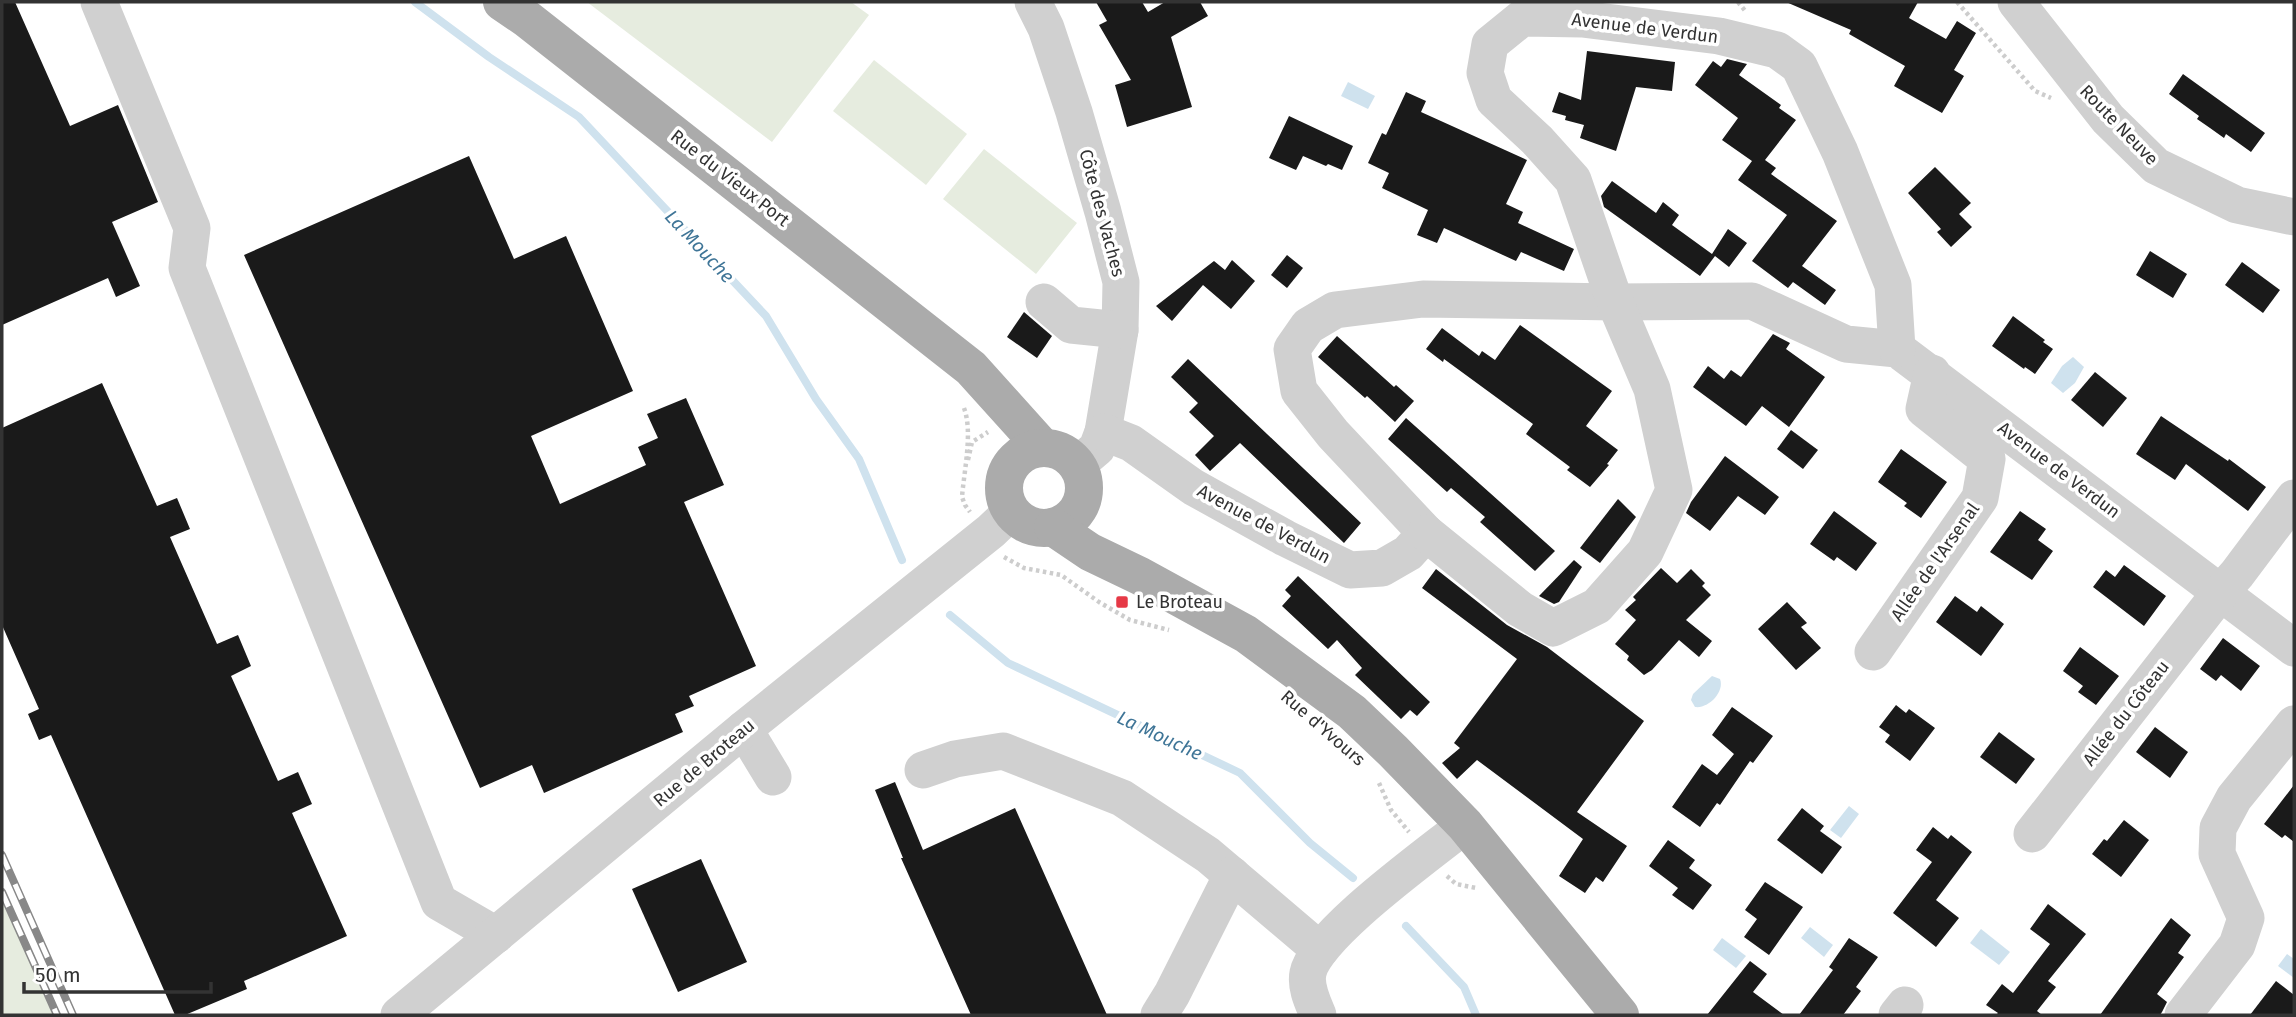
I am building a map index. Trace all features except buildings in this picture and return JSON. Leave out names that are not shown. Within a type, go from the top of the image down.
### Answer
[{"type":"main road","name":"Rue du Vieux Port","points":[[502,2],[971,368],[1027,456]]},
{"type":"main road","points":[[955,358],[993,430],[1027,456]]},
{"type":"main road","points":[[1080,482],[1079,509],[1072,517],[1053,527],[1041,528],[1001,521],[1006,501],[1005,477],[1027,456],[1056,449],[1068,455],[1080,482],[1140,576]]},
{"type":"main road","name":"Rue d'Yvours","points":[[1053,527],[1090,552],[1246,634],[1352,712],[1465,825],[1620,1015]]},
{"type":"street","points":[[99,2],[192,229],[187,268],[439,902],[496,936]]},
{"type":"street","name":"Côte des Vaches","points":[[1033,2],[1046,27],[1070,100],[1121,282],[1120,330],[1103,432]]},
{"type":"street","name":"Route Neuve","points":[[2016,2],[2108,119],[2156,166],[2237,205],[2294,217]]},
{"type":"street","name":"Avenue de Verdun","points":[[1897,349],[1893,285],[1840,152],[1799,66],[1777,50],[1719,36],[1582,19],[1522,18],[1490,44],[1485,73],[1494,100],[1537,140],[1573,180],[1615,302],[1651,389],[1674,490],[1645,552],[1597,606],[1553,628],[1520,609],[1426,533],[1333,434],[1299,391],[1292,349],[1308,326],[1335,310],[1423,299],[1615,302],[1752,301],[1846,344],[1897,349],[2294,649]]},
{"type":"street","points":[[1044,302],[1071,325],[1120,330]]},
{"type":"street","name":"Allée de l'Arsenal","points":[[1873,652],[1980,498],[1987,459],[1924,408],[1932,373]]},
{"type":"street","points":[[1080,482],[1103,432]]},
{"type":"street","name":"Avenue de Verdun","points":[[1103,432],[1131,443],[1193,488],[1350,570],[1382,568],[1408,553],[1426,533]]},
{"type":"street","points":[[2220,593],[2294,498]]},
{"type":"street","name":"Rue de Broteau","points":[[399,1015],[744,729],[1001,521]]},
{"type":"street","name":"Allée du Côteau","points":[[2032,834],[2220,593]]},
{"type":"street","points":[[2183,1015],[2236,945],[2246,918],[2217,854],[2218,828],[2234,798],[2294,724]]},
{"type":"street","points":[[744,729],[773,777]]},
{"type":"street","points":[[923,770],[955,759],[1003,751],[1122,798],[1208,855],[1320,950]]},
{"type":"street","points":[[1318,1015],[1307,983],[1308,971],[1320,950],[1348,921],[1426,853],[1465,825]]},
{"type":"street","points":[[1159,1015],[1232,875]]},
{"type":"path","points":[[1957,2],[2035,91],[2075,108],[2091,98]]},
{"type":"path","points":[[962,402],[966,415],[962,497],[965,505],[1001,521],[1005,558],[1024,568],[1061,575],[1130,620],[1179,632]]},
{"type":"path","points":[[965,471],[972,442],[993,430]]},
{"type":"path","name":"Rue d'Yvours","points":[[1378,780],[1391,810],[1426,853],[1456,884],[1485,892]]},
{"type":"shaded area","points":[[587,2],[851,2],[869,15],[772,142]]},
{"type":"shaded area","points":[[874,60],[967,134],[926,185],[833,111]]},
{"type":"shaded area","points":[[984,149],[1077,223],[1036,274],[943,199]]},
{"type":"shaded area","points":[[2,899],[53,1015],[2,1015]]},
{"type":"water","points":[[1348,82],[1375,96],[1368,109],[1341,96]]},
{"type":"water","points":[[2073,357],[2084,367],[2075,383],[2063,393],[2051,383],[2062,366]]},
{"type":"water","points":[[1712,676],[1720,679],[1718,694],[1705,705],[1695,707],[1691,700],[1693,694]]},
{"type":"water","points":[[1849,806],[1859,814],[1841,838],[1830,830]]},
{"type":"water","points":[[1810,927],[1833,945],[1824,957],[1801,938]]},
{"type":"water","points":[[1981,929],[2010,952],[1999,965],[1970,943]]},
{"type":"water","points":[[1722,938],[1746,956],[1736,968],[1713,950]]},
{"type":"water","points":[[2287,954],[2294,959],[2294,978],[2278,966]]},
{"type":"waterway","name":"La Mouche","points":[[415,2],[489,57],[579,117],[766,316],[816,399],[859,459],[902,560]]},
{"type":"waterway","name":"La Mouche","points":[[950,615],[1008,663],[1240,773],[1310,843],[1353,878]]},
{"type":"waterway","name":"La Mouche","points":[[1406,926],[1464,987],[1476,1015]]},
{"type":"railway","points":[[2,855],[73,1015]]},
{"type":"railway","points":[[2,892],[57,1015]]},
{"type":"place","name":"Le Broteau","points":[[1122,602]]}]
